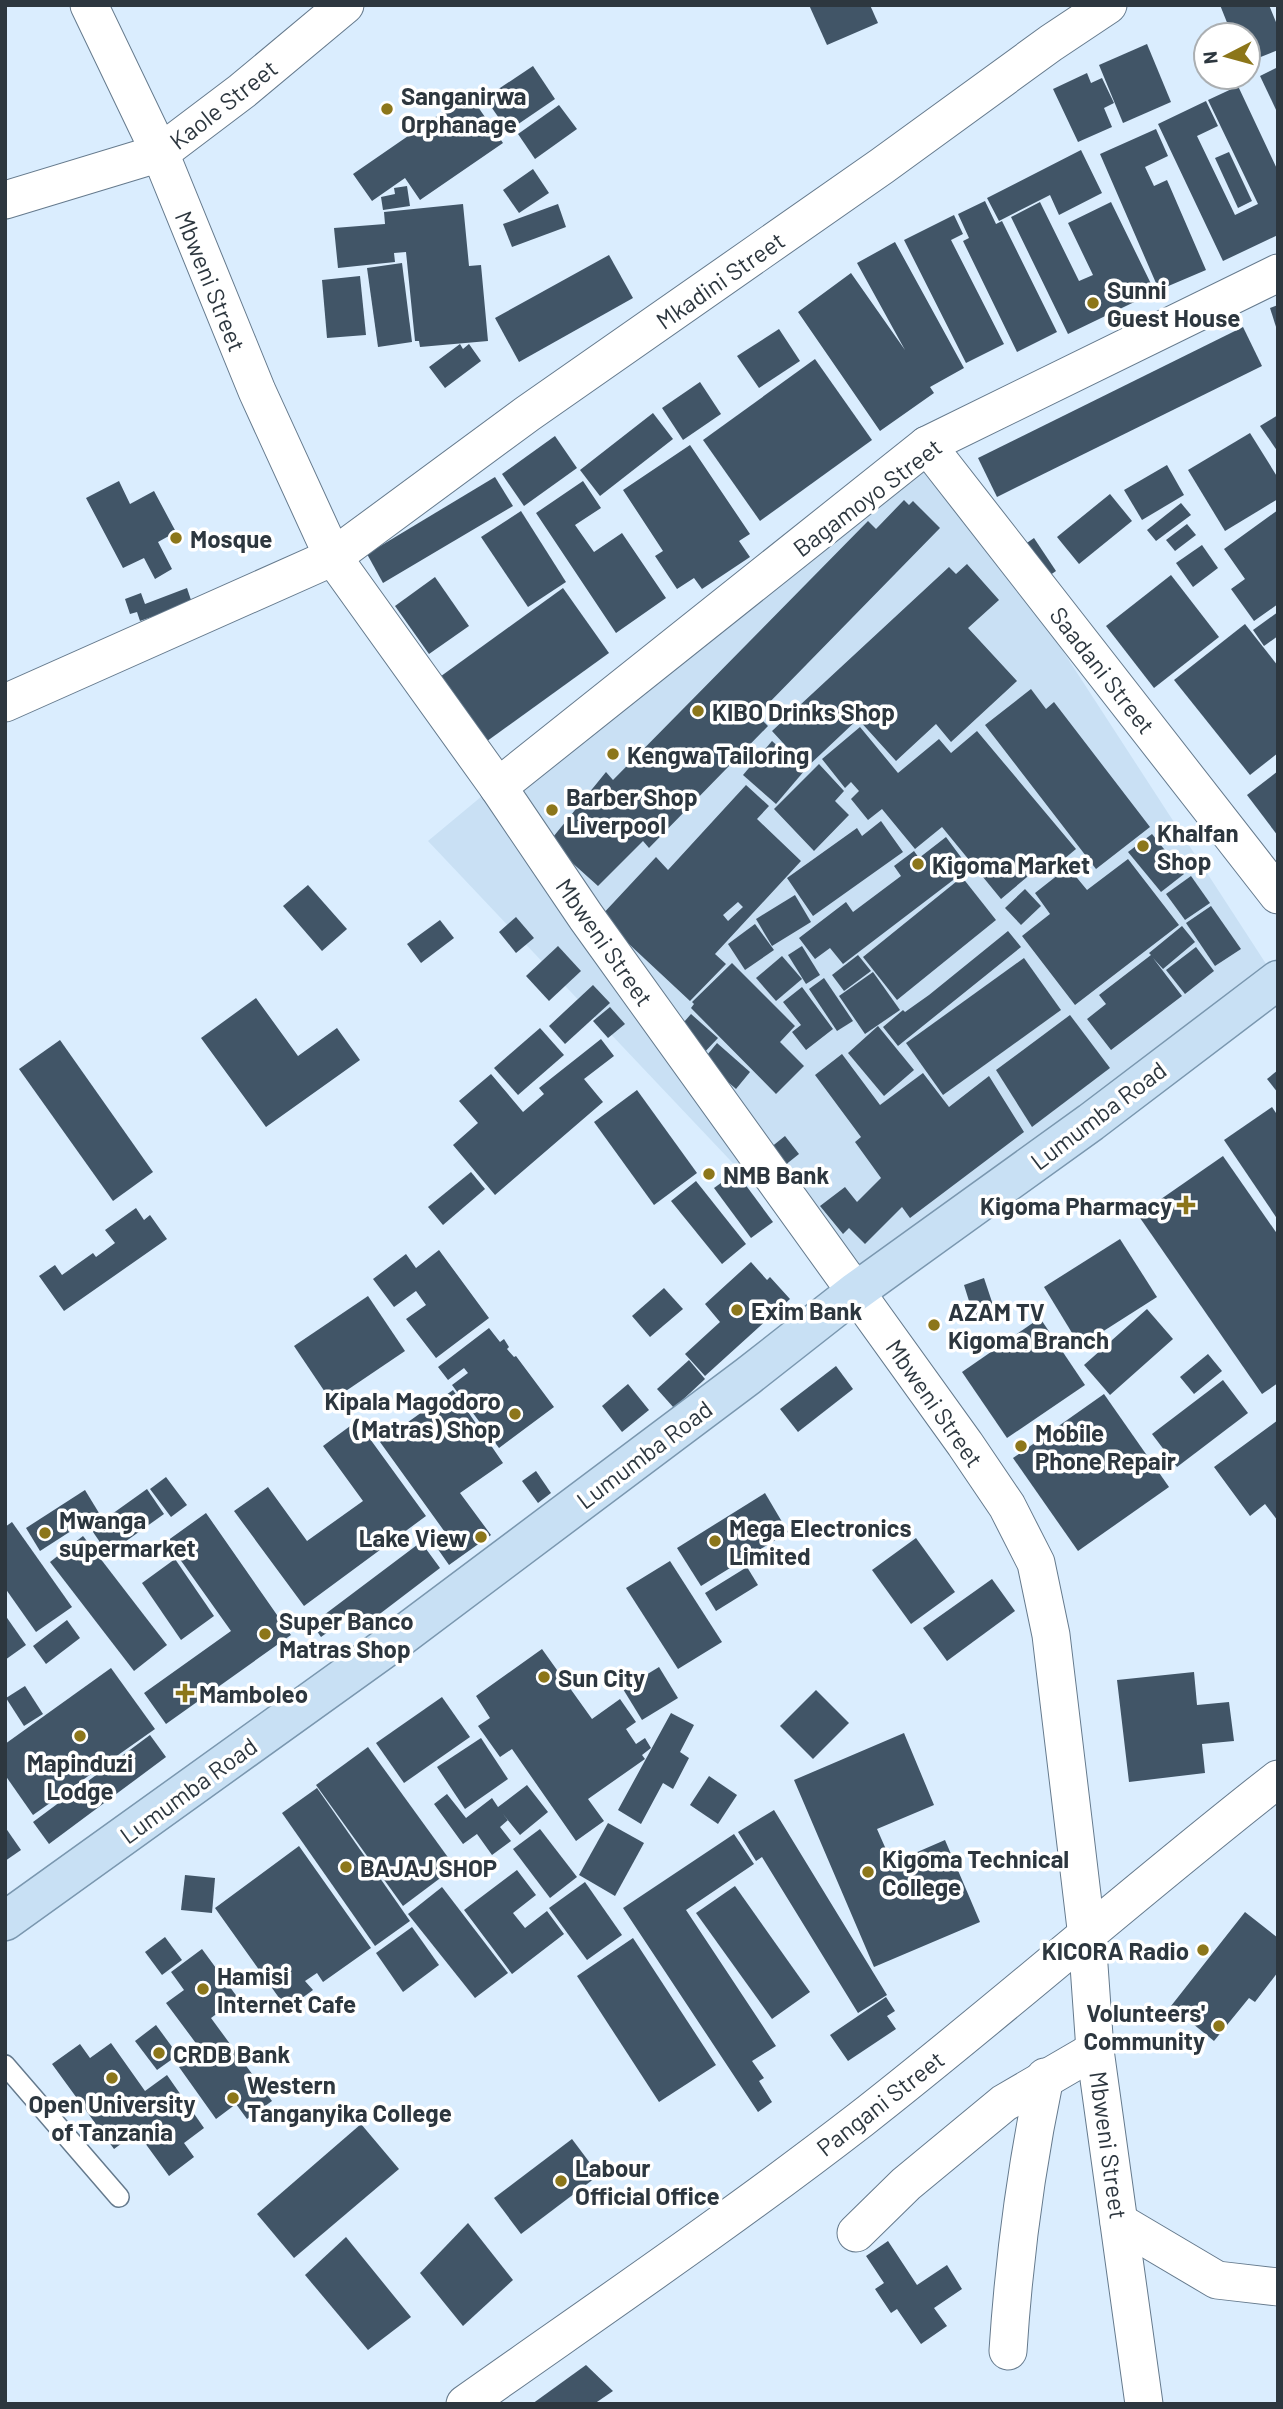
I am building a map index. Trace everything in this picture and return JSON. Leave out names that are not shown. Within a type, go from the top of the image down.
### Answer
[{"type":"main road","name":"Lumumba Road","points":[[5,1921],[400,1638],[855,1292],[1091,1122],[1278,980]]},
{"type":"street","name":"Mbweni Street","points":[[89,5],[160,153],[257,391],[334,557],[586,917],[1007,1506],[1036,1563],[1051,1634],[1087,1937],[1096,2050],[1144,2404]]},
{"type":"street","name":"Kaole Street","points":[[5,200],[160,153],[242,91],[345,5]]},
{"type":"street","name":"Mkadini Street","points":[[334,557],[527,414],[1108,5]]},
{"type":"street","name":"Bagamoyo Street","points":[[498,788],[928,445],[1278,273]]},
{"type":"street","name":"Saadani Street","points":[[928,445],[1278,895]]},
{"type":"street","points":[[5,703],[334,557]]},
{"type":"street","name":"Pangani Street","points":[[465,2404],[726,2221],[879,2105],[1087,1937],[1168,1866],[1278,1780]]},
{"type":"street","points":[[856,2233],[906,2184],[1004,2103],[1096,2050]]},
{"type":"street","points":[[1008,2351],[1019,2226],[1030,2149],[1045,2077]]},
{"type":"street","points":[[1119,2222],[1217,2280],[1278,2287]]},
{"type":"lane","points":[[5,2065],[119,2197]]},
{"type":"shaded area","points":[[920,431],[1270,970],[870,1308],[428,841]]},
{"type":"building","points":[[809,5],[870,5],[878,23],[827,45]]},
{"type":"building","points":[[1220,5],[1269,5],[1278,27],[1278,50],[1262,56],[1262,21],[1226,21]]},
{"type":"building","points":[[1147,44],[1171,102],[1123,123],[1099,65]]},
{"type":"building","points":[[533,66],[555,99],[508,131],[485,98]]},
{"type":"building","points":[[1278,67],[1278,114],[1262,80],[1262,75]]},
{"type":"building","points":[[1087,73],[1091,83],[1102,78],[1114,103],[1104,108],[1112,127],[1078,142],[1053,89]]},
{"type":"building","points":[[1227,91],[1240,91],[1278,171],[1278,235],[1223,261],[1158,124],[1206,101],[1218,126],[1197,136],[1235,215],[1258,204],[1208,100]]},
{"type":"building","points":[[469,94],[503,143],[420,200],[405,178],[372,201],[353,174]]},
{"type":"building","points":[[559,105],[577,129],[535,159],[518,134]]},
{"type":"building","points":[[1156,129],[1168,156],[1145,167],[1154,186],[1167,180],[1206,270],[1159,290],[1100,154]]},
{"type":"building","points":[[1081,150],[1102,193],[1059,215],[1050,195],[999,221],[987,198]]},
{"type":"building","points":[[1229,152],[1252,201],[1238,208],[1215,158]]},
{"type":"building","points":[[533,169],[549,193],[519,213],[503,190]]},
{"type":"building","points":[[407,186],[410,206],[383,210],[381,197],[395,194],[394,188]]},
{"type":"building","points":[[985,201],[996,224],[1002,221],[1057,332],[1017,352],[963,241],[969,238],[958,214]]},
{"type":"building","points":[[1040,202],[1079,281],[1093,275],[1068,223],[1111,202],[1155,292],[1068,334],[1011,217]]},
{"type":"building","points":[[463,204],[469,266],[481,265],[488,341],[420,347],[419,341],[415,341],[406,252],[394,253],[395,262],[338,268],[334,228],[385,224],[384,212]]},
{"type":"building","points":[[558,204],[566,227],[512,247],[503,224]]},
{"type":"building","points":[[954,215],[963,234],[951,240],[1004,344],[966,363],[904,240]]},
{"type":"building","points":[[895,242],[964,368],[930,387],[934,393],[880,431],[798,312],[851,273],[905,350],[857,263]]},
{"type":"building","points":[[609,255],[633,298],[519,362],[495,318]]},
{"type":"building","points":[[402,263],[412,342],[378,347],[367,268]]},
{"type":"building","points":[[360,276],[366,335],[327,338],[322,280]]},
{"type":"building","points":[[1278,305],[1278,330],[1277,330],[1270,308]]},
{"type":"building","points":[[1243,327],[1262,366],[997,497],[978,458]]},
{"type":"building","points":[[779,329],[800,361],[759,388],[737,356]]},
{"type":"building","points":[[460,344],[463,349],[469,344],[481,361],[445,388],[429,367]]},
{"type":"building","points":[[815,359],[872,440],[760,521],[703,440]]},
{"type":"building","points":[[700,382],[721,414],[683,440],[662,408]]},
{"type":"building","points":[[653,413],[673,439],[600,496],[580,470]]},
{"type":"building","points":[[1278,415],[1278,452],[1260,426]]},
{"type":"building","points":[[1250,433],[1278,478],[1278,499],[1225,531],[1188,470]]},
{"type":"building","points":[[555,436],[577,468],[524,506],[502,474]]},
{"type":"building","points":[[690,445],[750,534],[739,541],[750,557],[702,589],[694,578],[677,589],[655,556],[663,551],[623,490]]},
{"type":"building","points":[[1167,465],[1184,495],[1142,520],[1124,490]]},
{"type":"building","points":[[495,477],[513,506],[383,583],[367,554]]},
{"type":"building","points":[[119,481],[130,504],[154,491],[176,532],[158,542],[172,569],[155,579],[144,558],[123,568],[86,498]]},
{"type":"building","points":[[583,481],[601,508],[575,525],[594,552],[622,533],[666,598],[616,633],[536,513]]},
{"type":"building","points":[[1110,494],[1132,521],[1079,564],[1057,537]]},
{"type":"building","points":[[904,500],[909,505],[913,501],[940,528],[757,715],[768,726],[649,848],[643,841],[598,886],[549,842],[606,772],[613,780],[868,521],[876,529]]},
{"type":"building","points":[[1181,503],[1191,515],[1156,541],[1147,530]]},
{"type":"building","points":[[1278,510],[1278,604],[1254,621],[1231,589],[1245,579],[1224,549]]},
{"type":"building","points":[[521,511],[566,582],[528,607],[481,537]]},
{"type":"building","points":[[1187,524],[1196,535],[1175,551],[1166,540]]},
{"type":"building","points":[[1034,538],[1056,571],[1036,585],[1014,552]]},
{"type":"building","points":[[1202,545],[1218,568],[1193,587],[1176,563]]},
{"type":"building","points":[[967,564],[999,600],[968,628],[1017,681],[951,742],[936,724],[896,761],[858,719],[806,768],[772,731],[949,567],[956,574]]},
{"type":"building","points":[[1171,575],[1219,637],[1154,688],[1106,626]]},
{"type":"building","points":[[435,577],[469,626],[429,654],[395,606]]},
{"type":"building","points":[[187,588],[192,603],[140,621],[137,612],[130,614],[125,599],[141,593],[145,604]]},
{"type":"building","points":[[563,588],[609,653],[483,744],[437,679]]},
{"type":"building","points":[[1278,612],[1278,636],[1264,646],[1253,630]]},
{"type":"building","points":[[1245,624],[1278,666],[1278,753],[1250,775],[1174,680]]},
{"type":"building","points":[[1031,689],[1046,709],[1054,702],[1150,827],[1096,869],[985,725]]},
{"type":"building","points":[[860,727],[898,773],[939,739],[951,753],[977,731],[1076,849],[1046,874],[1039,867],[1001,899],[942,827],[915,849],[882,809],[868,820],[851,799],[859,791],[851,782],[845,788],[822,759]]},
{"type":"building","points":[[772,741],[805,770],[776,804],[743,775]]},
{"type":"building","points":[[819,764],[844,791],[835,801],[849,815],[814,851],[774,809]]},
{"type":"building","points":[[1278,771],[1278,836],[1247,795]]},
{"type":"building","points":[[746,785],[769,806],[757,819],[801,861],[715,954],[726,964],[690,1001],[600,917],[656,857],[668,870]],"holes":[[[738,902],[743,907],[728,921],[723,915]]]},
{"type":"building","points":[[881,821],[903,852],[813,916],[787,878],[857,828],[862,836]]},
{"type":"building","points":[[1152,834],[1184,874],[1161,892],[1128,852]]},
{"type":"building","points":[[946,837],[969,868],[843,964],[830,948],[815,959],[799,938],[846,902],[853,912],[901,876],[894,866],[914,851],[919,858]]},
{"type":"building","points":[[1128,859],[1179,925],[1075,1005],[1022,936],[1050,914],[1035,893],[1068,867],[1087,890]]},
{"type":"building","points":[[1191,876],[1210,903],[1185,920],[1166,894]]},
{"type":"building","points":[[962,877],[996,920],[897,1000],[863,957]]},
{"type":"building","points":[[308,885],[347,929],[322,951],[283,906]]},
{"type":"building","points":[[1025,889],[1041,906],[1021,925],[1005,908]]},
{"type":"building","points":[[795,895],[811,922],[772,946],[756,919]]},
{"type":"building","points":[[1211,906],[1241,949],[1215,966],[1186,923]]},
{"type":"building","points":[[516,917],[534,938],[516,953],[499,932]]},
{"type":"building","points":[[440,920],[454,938],[421,963],[407,944]]},
{"type":"building","points":[[755,924],[774,950],[745,970],[728,944]]},
{"type":"building","points":[[1182,926],[1195,942],[1163,969],[1153,958],[1182,996],[1111,1050],[1087,1019],[1106,1004],[1099,995],[1151,955],[1149,953]]},
{"type":"building","points":[[1008,931],[1021,947],[898,1046],[883,1027],[903,1010],[905,1012],[929,995]]},
{"type":"building","points":[[558,946],[581,971],[549,1001],[526,976]]},
{"type":"building","points":[[802,946],[820,975],[806,984],[788,955]]},
{"type":"building","points":[[1196,947],[1214,971],[1185,994],[1166,970]]},
{"type":"building","points":[[858,955],[871,971],[844,991],[832,975]]},
{"type":"building","points":[[782,956],[802,979],[776,1001],[756,978]]},
{"type":"building","points":[[1024,958],[1061,1010],[943,1095],[906,1043]]},
{"type":"building","points":[[732,963],[795,1026],[780,1042],[804,1066],[776,1094],[691,1008],[694,1004],[692,1002]]},
{"type":"building","points":[[873,972],[900,1010],[865,1034],[839,996]]},
{"type":"building","points":[[824,978],[853,1021],[837,1031],[809,989]]},
{"type":"building","points":[[593,985],[610,1003],[565,1044],[549,1026]]},
{"type":"building","points":[[802,987],[833,1029],[806,1050],[792,1032],[801,1025],[783,1002]]},
{"type":"building","points":[[256,998],[298,1056],[337,1028],[360,1060],[266,1127],[201,1038]]},
{"type":"building","points":[[610,1007],[625,1024],[608,1038],[593,1021]]},
{"type":"building","points":[[691,1014],[718,1038],[701,1056],[677,1030]]},
{"type":"building","points":[[1070,1015],[1110,1068],[1032,1127],[996,1070]]},
{"type":"building","points":[[878,1026],[914,1070],[884,1096],[848,1053]]},
{"type":"building","points":[[540,1028],[564,1055],[518,1095],[494,1068]]},
{"type":"building","points":[[601,1039],[614,1056],[584,1079],[603,1102],[495,1195],[453,1145],[478,1123],[459,1101],[491,1074],[523,1112],[544,1094],[539,1088]]},
{"type":"building","points":[[60,1040],[153,1172],[113,1201],[19,1069]]},
{"type":"building","points":[[717,1043],[750,1072],[736,1089],[703,1060]]},
{"type":"building","points":[[842,1054],[880,1105],[923,1073],[949,1107],[989,1076],[1024,1132],[910,1218],[902,1207],[865,1244],[849,1228],[843,1234],[820,1206],[845,1187],[857,1202],[881,1178],[855,1142],[861,1137],[815,1075]]},
{"type":"building","points":[[1278,1070],[1278,1093],[1267,1079]]},
{"type":"building","points":[[637,1090],[697,1173],[654,1205],[594,1122]]},
{"type":"building","points":[[1272,1107],[1278,1116],[1278,1220],[1224,1140]]},
{"type":"building","points":[[785,1136],[799,1154],[779,1170],[765,1152]]},
{"type":"building","points":[[1223,1156],[1278,1235],[1278,1383],[1262,1394],[1138,1215]]},
{"type":"building","points":[[471,1172],[485,1189],[443,1225],[428,1207]]},
{"type":"building","points":[[736,1172],[773,1222],[751,1238],[714,1188]]},
{"type":"building","points":[[696,1181],[746,1244],[722,1264],[671,1201]]},
{"type":"building","points":[[136,1208],[144,1220],[150,1215],[167,1239],[64,1311],[39,1276],[55,1265],[62,1275],[93,1253],[96,1257],[115,1243],[105,1230]]},
{"type":"building","points":[[1120,1239],[1157,1297],[1080,1346],[1044,1287]]},
{"type":"building","points":[[439,1250],[489,1318],[436,1358],[406,1319],[426,1305],[416,1291],[394,1307],[373,1279],[406,1254],[416,1268]]},
{"type":"building","points":[[751,1262],[767,1280],[770,1277],[790,1299],[705,1376],[685,1354],[720,1322],[705,1304]]},
{"type":"building","points":[[984,1278],[995,1311],[974,1317],[964,1285]]},
{"type":"building","points":[[664,1288],[683,1309],[650,1337],[632,1316]]},
{"type":"building","points":[[368,1296],[405,1351],[331,1401],[294,1346]]},
{"type":"building","points":[[1147,1309],[1173,1339],[1110,1395],[1084,1365]]},
{"type":"building","points":[[1040,1318],[1085,1385],[1007,1438],[962,1372]]},
{"type":"building","points":[[489,1328],[500,1342],[504,1339],[509,1347],[507,1349],[516,1356],[554,1407],[499,1448],[452,1385],[468,1373],[464,1368],[448,1380],[438,1367]]},
{"type":"building","points":[[1208,1354],[1222,1371],[1194,1394],[1180,1377]]},
{"type":"building","points":[[689,1360],[705,1379],[674,1408],[657,1389]]},
{"type":"building","points":[[836,1366],[853,1389],[798,1432],[780,1409]]},
{"type":"building","points":[[1223,1380],[1248,1413],[1177,1467],[1152,1434]]},
{"type":"building","points":[[628,1384],[649,1410],[622,1432],[602,1406]]},
{"type":"building","points":[[453,1390],[503,1463],[460,1493],[491,1535],[449,1565],[435,1545],[447,1535],[380,1442]]},
{"type":"building","points":[[1104,1394],[1169,1487],[1078,1551],[1013,1458]]},
{"type":"building","points":[[1278,1420],[1278,1521],[1265,1504],[1250,1516],[1214,1467]]},
{"type":"building","points":[[357,1421],[426,1516],[304,1606],[234,1511],[268,1487],[307,1541],[363,1501],[323,1446]]},
{"type":"building","points":[[536,1471],[551,1493],[538,1503],[522,1481]]},
{"type":"building","points":[[166,1477],[187,1505],[171,1517],[150,1489]]},
{"type":"building","points":[[147,1489],[164,1514],[108,1554],[91,1529]]},
{"type":"building","points":[[85,1490],[99,1513],[40,1551],[26,1528]]},
{"type":"building","points":[[765,1493],[788,1532],[701,1586],[677,1548]]},
{"type":"building","points":[[206,1513],[291,1635],[166,1724],[144,1693],[231,1631],[167,1541]]},
{"type":"building","points":[[12,1522],[72,1607],[36,1632],[5,1588],[5,1527]]},
{"type":"building","points":[[83,1536],[167,1645],[134,1671],[50,1562]]},
{"type":"building","points":[[916,1538],[955,1592],[911,1624],[872,1570]]},
{"type":"building","points":[[421,1542],[440,1568],[356,1632],[346,1619],[321,1637],[312,1624]]},
{"type":"building","points":[[175,1559],[214,1616],[181,1640],[142,1583]]},
{"type":"building","points":[[670,1561],[722,1642],[678,1669],[626,1588]]},
{"type":"building","points":[[747,1567],[758,1585],[716,1611],[705,1593]]},
{"type":"building","points":[[992,1579],[1015,1611],[947,1661],[923,1628]]},
{"type":"building","points":[[5,1615],[26,1645],[5,1660]]},
{"type":"building","points":[[67,1620],[80,1638],[46,1664],[33,1646]]},
{"type":"building","points":[[542,1649],[592,1719],[620,1699],[636,1722],[626,1729],[636,1744],[645,1738],[651,1748],[642,1755],[645,1759],[588,1799],[604,1821],[576,1841],[512,1749],[500,1757],[478,1726],[490,1718],[476,1696]]},
{"type":"building","points":[[659,1667],[678,1698],[642,1720],[623,1689]]},
{"type":"building","name":"Mapinduzi Lodge","points":[[111,1668],[155,1729],[33,1815],[5,1775],[5,1744]]},
{"type":"building","points":[[1194,1672],[1197,1705],[1229,1702],[1234,1741],[1202,1744],[1205,1773],[1129,1782],[1117,1680]]},
{"type":"building","points":[[25,1686],[43,1714],[24,1726],[6,1698]]},
{"type":"building","points":[[816,1690],[849,1723],[813,1759],[780,1726]]},
{"type":"building","points":[[442,1697],[470,1737],[404,1783],[376,1743]]},
{"type":"building","points":[[671,1713],[694,1725],[680,1752],[689,1758],[673,1789],[663,1783],[641,1824],[618,1810]]},
{"type":"building","points":[[904,1733],[934,1805],[877,1829],[892,1863],[945,1840],[980,1922],[874,1967],[794,1780]]},
{"type":"building","points":[[150,1735],[166,1757],[49,1844],[33,1822]]},
{"type":"building","points":[[481,1738],[508,1779],[465,1809],[437,1767]]},
{"type":"building","points":[[368,1747],[455,1867],[403,1906],[316,1785]]},
{"type":"building","points":[[709,1776],[737,1795],[718,1824],[690,1805]]},
{"type":"building","points":[[527,1785],[548,1812],[520,1835],[508,1820],[500,1827],[511,1841],[492,1855],[477,1834],[463,1844],[434,1804],[447,1794],[466,1818],[492,1798],[498,1807]]},
{"type":"building","name":"BAJAJ SHOP","points":[[317,1788],[410,1921],[375,1946],[282,1813]]},
{"type":"building","points":[[774,1810],[887,1995],[858,2013],[762,1857],[756,1861],[738,1832]]},
{"type":"building","points":[[608,1823],[644,1843],[615,1896],[579,1875]]},
{"type":"building","points":[[5,1827],[21,1850],[5,1861]]},
{"type":"building","points":[[540,1829],[577,1877],[550,1898],[513,1849]]},
{"type":"building","points":[[734,1834],[754,1864],[686,1910],[776,2046],[752,2061],[764,2078],[759,2081],[772,2102],[758,2112],[623,1908]]},
{"type":"building","points":[[299,1846],[371,1948],[323,1982],[317,1973],[305,1981],[313,1990],[287,2009],[215,1908]]},
{"type":"building","points":[[517,1870],[536,1895],[513,1913],[525,1928],[547,1911],[564,1934],[512,1974],[464,1910]]},
{"type":"building","points":[[185,1875],[215,1878],[212,1913],[181,1910]]},
{"type":"building","points":[[585,1882],[622,1935],[587,1960],[549,1908]]},
{"type":"building","points":[[735,1886],[810,1992],[772,2019],[696,1913]]},
{"type":"building","points":[[442,1887],[508,1973],[475,1998],[408,1914]]},
{"type":"building","name":"KICORA Radio","points":[[1245,1912],[1278,1938],[1278,1972],[1255,2002],[1249,1998],[1214,2041],[1171,2006]]},
{"type":"building","points":[[412,1927],[439,1965],[403,1992],[376,1953]]},
{"type":"building","points":[[165,1937],[182,1960],[162,1975],[145,1952]]},
{"type":"building","points":[[633,1938],[716,2065],[659,2102],[577,1976]]},
{"type":"building","points":[[202,1949],[238,1998],[211,2018],[272,2101],[247,2119],[236,2104],[216,2119],[179,2067],[201,2050],[166,2003],[184,1990],[171,1972]]},
{"type":"building","points":[[886,1997],[895,2011],[887,2016],[896,2029],[848,2061],[830,2035]]},
{"type":"building","points":[[156,2025],[178,2055],[157,2070],[135,2041]]},
{"type":"building","points":[[111,2043],[145,2091],[167,2075],[204,2128],[184,2143],[194,2157],[169,2176],[137,2132],[114,2149],[52,2064],[80,2044],[90,2058]]},
{"type":"building","points":[[361,2124],[399,2169],[294,2258],[257,2214]]},
{"type":"building","points":[[572,2139],[599,2175],[521,2234],[494,2198]]},
{"type":"building","points":[[468,2223],[513,2280],[463,2326],[420,2273]]},
{"type":"building","points":[[346,2237],[411,2317],[368,2350],[305,2275]]},
{"type":"building","points":[[888,2241],[917,2285],[947,2265],[962,2289],[934,2308],[947,2326],[921,2344],[897,2309],[891,2313],[875,2289],[884,2283],[866,2256]]},
{"type":"building","points":[[586,2365],[613,2391],[594,2404],[532,2404]]},
{"type":"place","name":"Sanganirwa Orphanage","points":[[387,109]]},
{"type":"place","name":"Sunni Guest House","points":[[1093,303]]},
{"type":"place","name":"Mosque","points":[[176,538]]},
{"type":"place","name":"KIBO Drinks Shop","points":[[698,711]]},
{"type":"place","name":"Kengwa Tailoring","points":[[613,754]]},
{"type":"place","name":"Barber Shop Liverpool","points":[[552,810]]},
{"type":"place","name":"Khalfan Shop","points":[[1143,846]]},
{"type":"place","name":"Kigoma Market","points":[[918,864]]},
{"type":"place","name":"NMB Bank","points":[[709,1174]]},
{"type":"place","name":"Kigoma Pharmacy","points":[[1186,1205]]},
{"type":"place","name":"Exim Bank","points":[[737,1310]]},
{"type":"place","name":"AZAM TV Kigoma Branch","points":[[934,1325]]},
{"type":"place","name":"Kipala Magodoro (Matras) Shop","points":[[515,1414]]},
{"type":"place","name":"Mobile Phone Repair","points":[[1021,1446]]},
{"type":"place","name":"Mwanga supermarket","points":[[45,1533]]},
{"type":"place","name":"Lake View","points":[[481,1537]]},
{"type":"place","name":"Mega Electronics Limited","points":[[715,1541]]},
{"type":"place","name":"Super Banco Matras Shop","points":[[265,1634]]},
{"type":"place","name":"Sun City","points":[[544,1677]]},
{"type":"place","name":"Mamboleo","points":[[185,1693]]},
{"type":"place","name":"Mapinduzi Lodge","points":[[80,1736]]},
{"type":"place","name":"BAJAJ SHOP","points":[[346,1867]]},
{"type":"place","name":"Kigoma Technical College","points":[[868,1872]]},
{"type":"place","name":"KICORA Radio","points":[[1203,1950]]},
{"type":"place","name":"Hamisi Internet Cafe","points":[[203,1989]]},
{"type":"place","name":"Volunteers' Community","points":[[1219,2026]]},
{"type":"place","name":"CRDB Bank","points":[[159,2053]]},
{"type":"place","name":"Open University of Tanzania","points":[[112,2078]]},
{"type":"place","name":"Western Tanganyika College","points":[[233,2098]]},
{"type":"place","name":"Labour Official Office","points":[[561,2181]]}]
